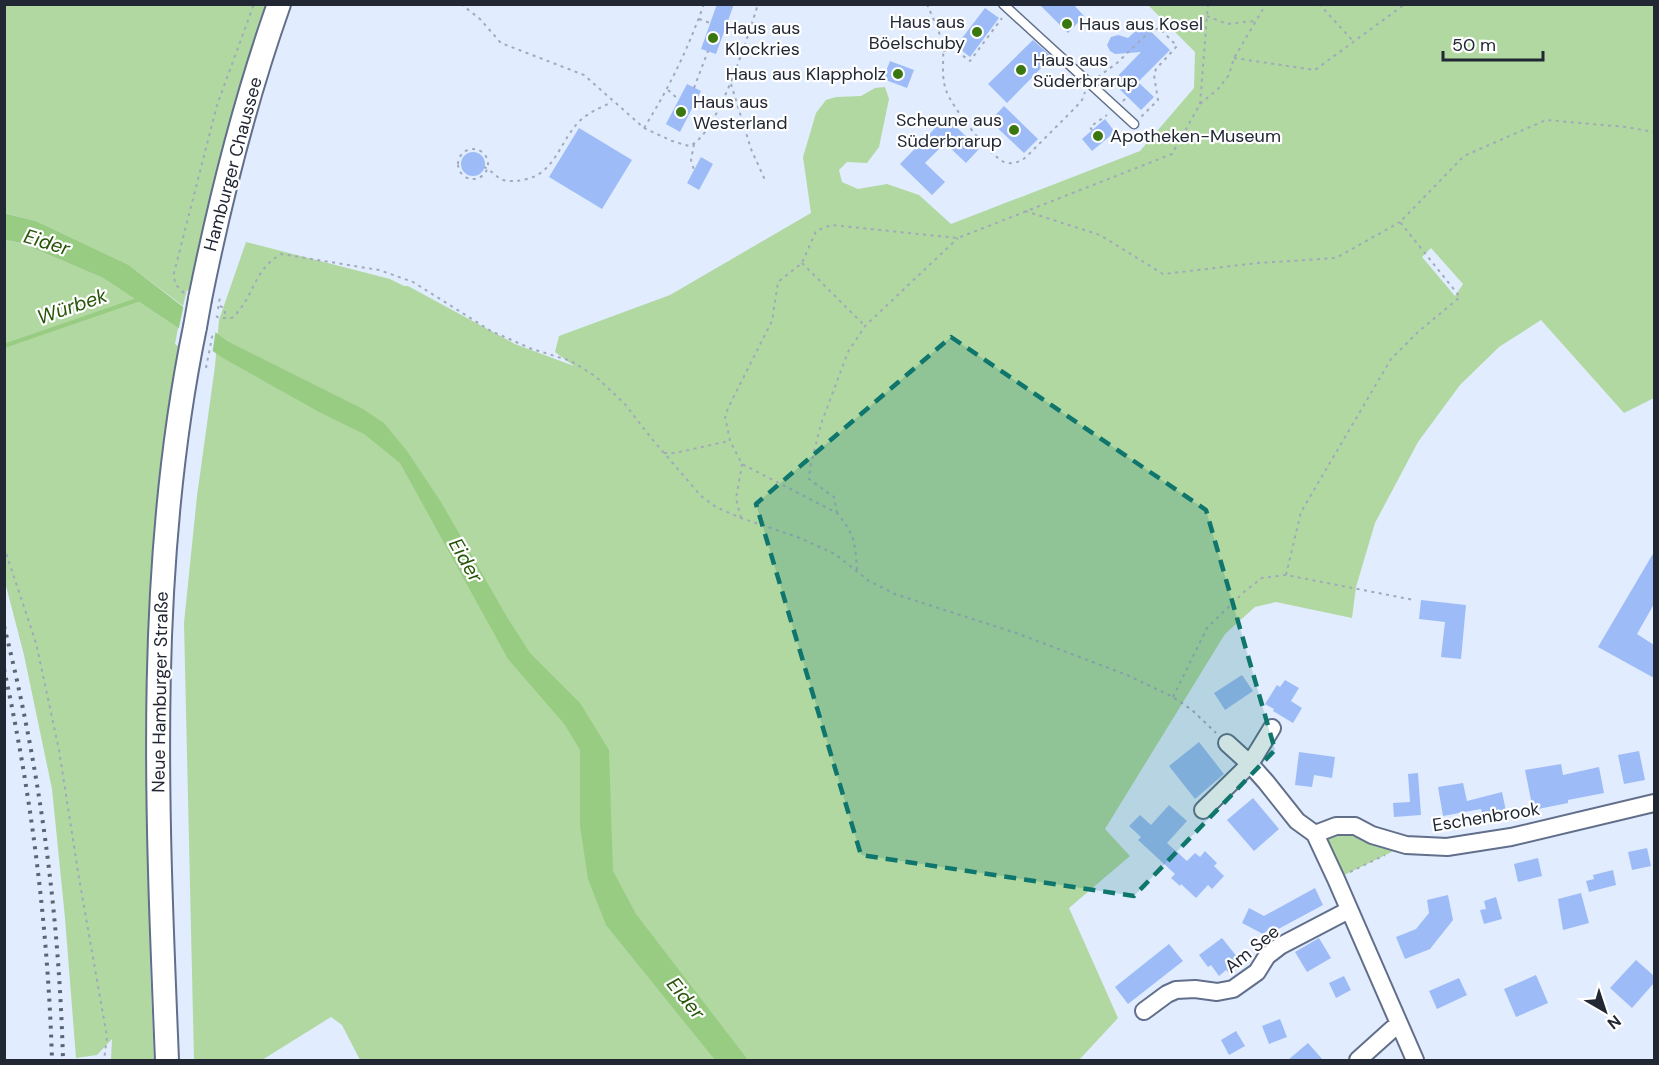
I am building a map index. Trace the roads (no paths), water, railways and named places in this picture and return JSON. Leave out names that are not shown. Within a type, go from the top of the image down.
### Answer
[{"type":"main road","name":"Hamburger Chaussee","points":[[195,327],[206,300],[212,238],[245,115],[279,4]]},
{"type":"main road","name":"Neue Hamburger Straße","points":[[167,1060],[157,715],[159,631],[177,425],[198,361],[195,327]]},
{"type":"street","points":[[1203,810],[1250,764],[1272,728]]},
{"type":"street","points":[[1227,743],[1250,764],[1297,821],[1315,834],[1415,1060]]},
{"type":"street","name":"Eschenbrook","points":[[1315,834],[1336,826],[1355,826],[1372,835],[1406,845],[1447,847],[1510,837],[1654,803]]},
{"type":"street","name":"Am See","points":[[1144,1011],[1176,990],[1195,988],[1217,992],[1233,989],[1257,972],[1267,956],[1280,946],[1349,910]]},
{"type":"street","points":[[1358,1060],[1398,1024]]},
{"type":"lane","points":[[1003,4],[1134,124]]},
{"type":"water","name":"Eider","points":[[4,213],[36,221],[129,265],[227,341],[363,409],[384,423],[407,451],[441,502],[530,653],[580,703],[609,750],[613,871],[636,914],[748,1060],[715,1060],[606,925],[588,879],[580,826],[580,750],[565,725],[508,659],[400,463],[364,434],[321,413],[223,358],[103,278],[21,243],[5,240]]},
{"type":"waterway","name":"Würbek","points":[[4,346],[140,299]]},
{"type":"railway","points":[[4,626],[28,733],[46,842],[57,951],[63,1060]]},
{"type":"railway","points":[[4,669],[23,766],[37,864],[47,962],[52,1060]]},
{"type":"place","name":"Haus aus Kosel","points":[[1067,24]]},
{"type":"place","name":"Haus aus Böelschuby","points":[[977,32]]},
{"type":"place","name":"Haus aus Klockries","points":[[713,38]]},
{"type":"place","name":"Haus aus Süderbrarup","points":[[1021,70]]},
{"type":"place","name":"Haus aus Klappholz","points":[[898,74]]},
{"type":"place","name":"Haus aus Westerland","points":[[681,112]]},
{"type":"place","name":"Scheune aus Süderbrarup","points":[[1014,130]]},
{"type":"place","name":"Apotheken-Museum","points":[[1098,136]]}]
